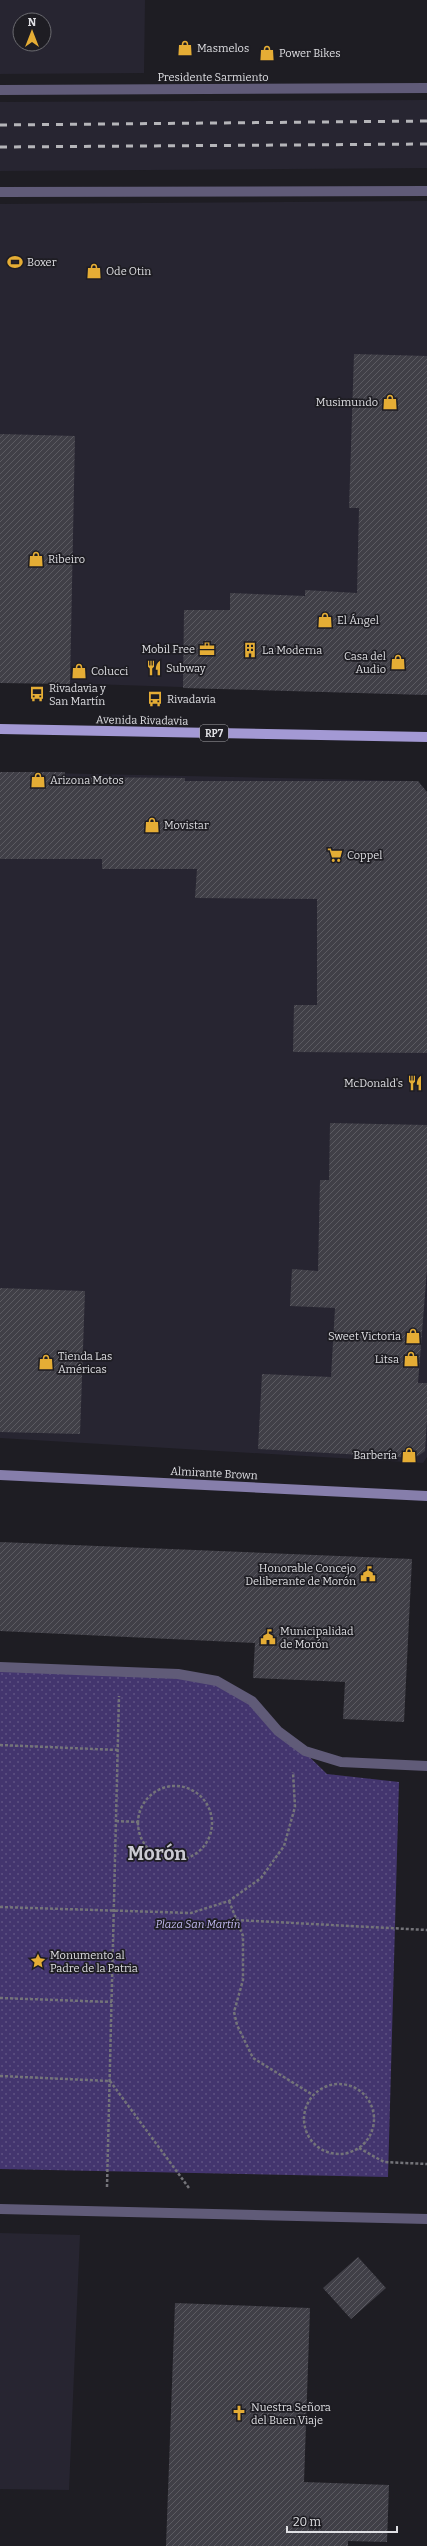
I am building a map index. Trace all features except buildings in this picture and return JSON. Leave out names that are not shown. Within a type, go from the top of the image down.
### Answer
[{"type":"main road","name":"Avenida Rivadavia","points":[[0,729],[427,738]]},
{"type":"street","name":"Presidente Sarmiento","points":[[0,90],[427,88]]},
{"type":"street","points":[[0,192],[427,191]]},
{"type":"street","name":"Almirante Brown","points":[[0,1475],[427,1496]]},
{"type":"street","points":[[0,1667],[178,1674],[217,1681],[252,1702],[278,1731],[305,1751],[341,1762],[427,1766]]},
{"type":"street","points":[[0,2209],[427,2219]]},
{"type":"path","points":[[107,2212],[120,1672]]},
{"type":"path","points":[[0,1745],[118,1750]]},
{"type":"path","points":[[0,1907],[114,1912],[191,1913],[229,1901],[261,1878],[284,1846],[295,1807],[293,1768]]},
{"type":"path","points":[[173,1786],[185,1787],[196,1793],[208,1807],[212,1824],[210,1837],[204,1847],[194,1855],[183,1860],[171,1860],[158,1857],[148,1850],[141,1840],[137,1822],[142,1804],[150,1795],[161,1788],[173,1786]]},
{"type":"path","points":[[116,1821],[137,1822]]},
{"type":"path","points":[[229,1901],[242,1936],[244,1954],[242,1980],[234,2012],[238,2025],[253,2058],[313,2095]]},
{"type":"path","points":[[236,1920],[427,1930]]},
{"type":"path","points":[[0,1998],[112,2002]]},
{"type":"path","points":[[0,2076],[110,2081]]},
{"type":"path","points":[[110,2081],[208,2214]]},
{"type":"path","points":[[332,2084],[344,2084],[356,2087],[365,2095],[372,2104],[374,2129],[359,2148],[348,2153],[336,2154],[315,2145],[309,2137],[305,2121],[307,2104],[313,2095],[332,2084]]},
{"type":"path","points":[[359,2148],[384,2162],[427,2164]]},
{"type":"shaded area","points":[[0,0],[145,0],[144,73],[0,74]]},
{"type":"shaded area","points":[[427,100],[427,168],[0,171],[0,102]]},
{"type":"shaded area","points":[[427,201],[427,695],[0,681],[0,204]]},
{"type":"shaded area","points":[[0,772],[418,781],[427,792],[427,1457],[423,1463],[0,1438]]},
{"type":"shaded area","points":[[0,2233],[80,2235],[69,2490],[0,2489]]},
{"type":"green space","name":"Plaza San Martín","points":[[0,1667],[217,1681],[252,1701],[327,1774],[399,1782],[388,2177],[0,2169]]},
{"type":"railway","points":[[0,125],[427,121]]},
{"type":"railway","points":[[0,147],[427,144]]},
{"type":"place","name":"Masmelos","points":[[185,48]]},
{"type":"place","name":"Power Bikes","points":[[267,53]]},
{"type":"place","name":"Boxer","points":[[15,262]]},
{"type":"place","name":"Ode Otin","points":[[94,271]]},
{"type":"place","name":"Musimundo","points":[[390,402]]},
{"type":"place","name":"Ribeiro","points":[[36,559]]},
{"type":"place","name":"El Ángel","points":[[325,620]]},
{"type":"place","name":"Mobil Free","points":[[207,649]]},
{"type":"place","name":"La Moderna","points":[[250,650]]},
{"type":"place","name":"Casa del Audio","points":[[398,662]]},
{"type":"place","name":"Subway","points":[[154,668]]},
{"type":"place","name":"Colucci","points":[[79,671]]},
{"type":"place","name":"Rivadavia y San Martín","points":[[37,694]]},
{"type":"place","name":"Rivadavia","points":[[155,699]]},
{"type":"place","name":"Arizona Motos","points":[[38,780]]},
{"type":"place","name":"Movistar","points":[[152,825]]},
{"type":"place","name":"Coppel","points":[[335,855]]},
{"type":"place","name":"McDonald's","points":[[415,1083]]},
{"type":"place","name":"Sweet Victoria","points":[[413,1336]]},
{"type":"place","name":"Litsa","points":[[411,1359]]},
{"type":"place","name":"Tienda Las Américas","points":[[46,1362]]},
{"type":"place","name":"Barbería","points":[[409,1455]]},
{"type":"place","name":"Honorable Concejo Deliberante de Morón","points":[[368,1574]]},
{"type":"place","name":"Municipalidad de Morón","points":[[268,1637]]},
{"type":"place","name":"Monumento al Padre de la Patria","points":[[38,1961]]},
{"type":"place","name":"Nuestra Señora del Buen Viaje","points":[[239,2413]]},
{"type":"district","name":"Morón","points":[[157,1853]]}]
